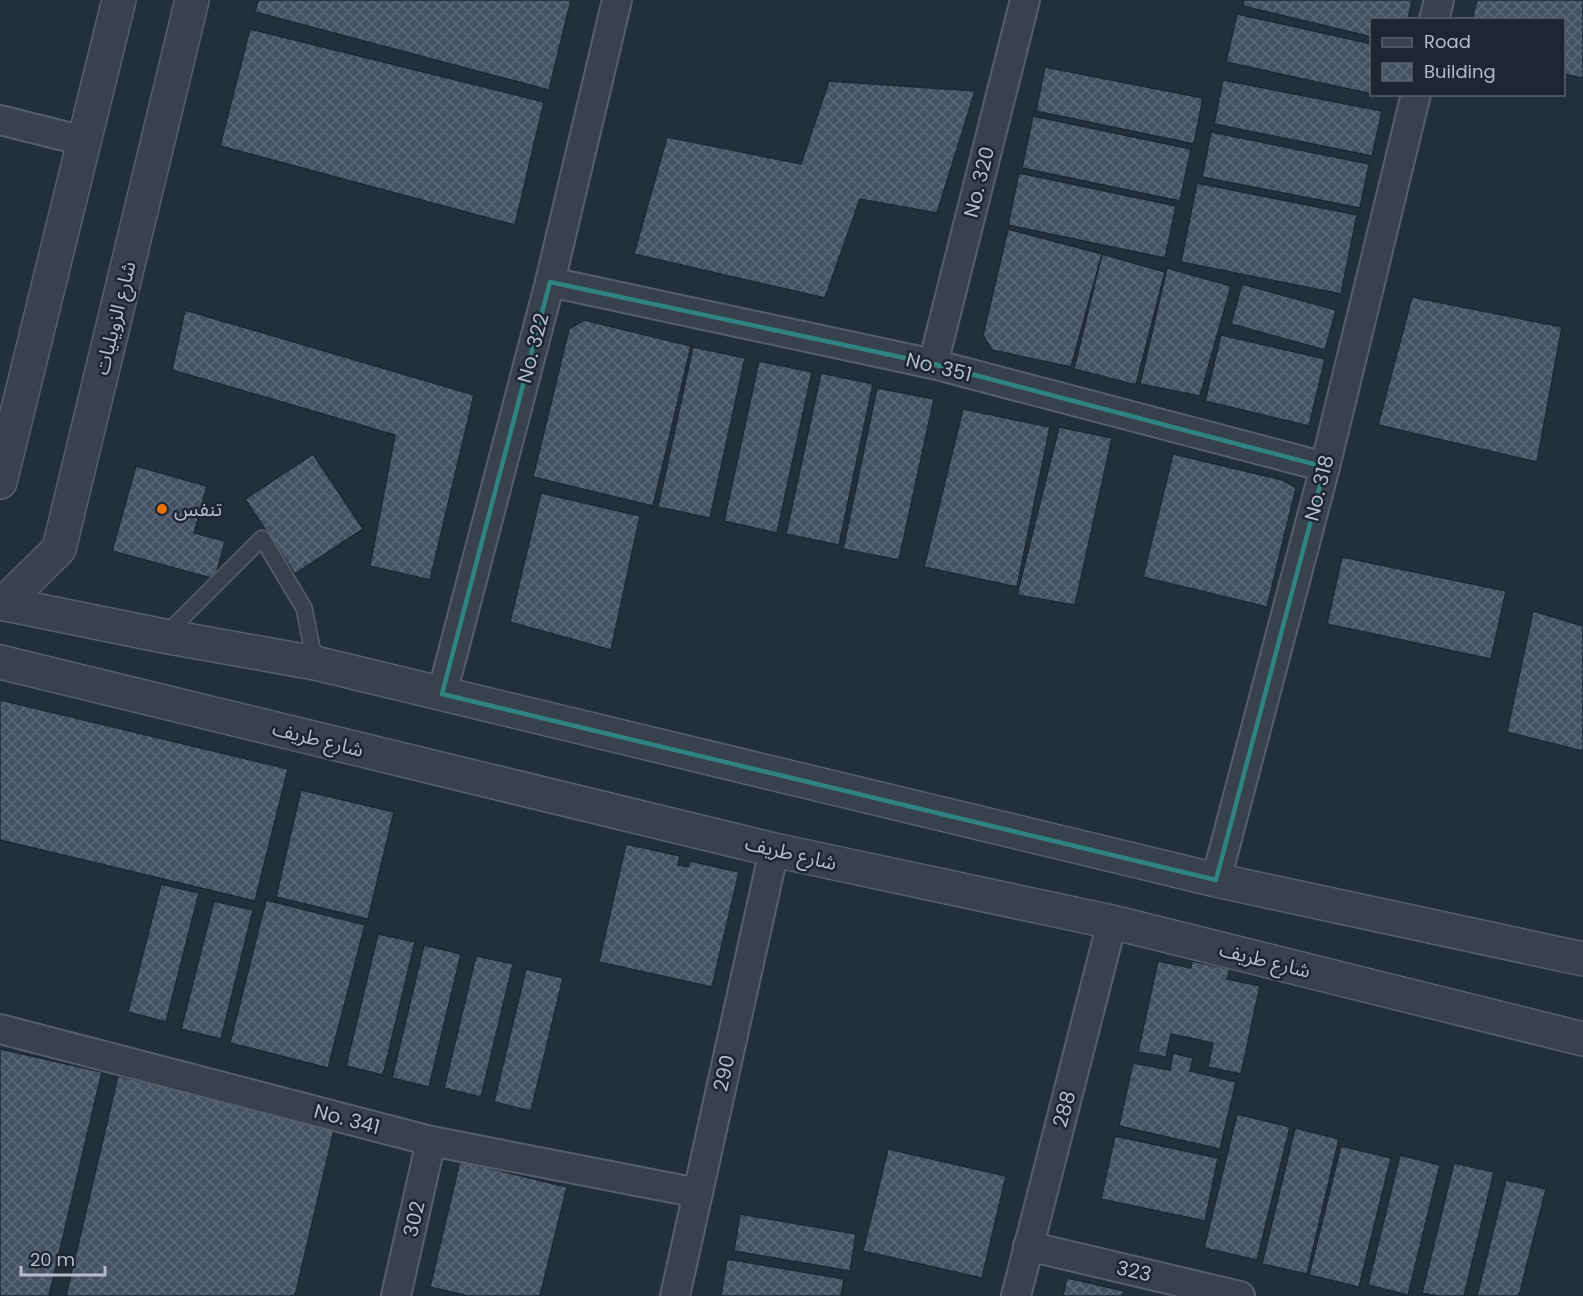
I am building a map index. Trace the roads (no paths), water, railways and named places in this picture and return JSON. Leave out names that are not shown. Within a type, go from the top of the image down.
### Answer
[{"type":"street","points":[[0,482],[119,0]]},
{"type":"street","name":"شارع الزويليات","points":[[1,600],[59,549],[192,0]]},
{"type":"street","name":"No. 322","points":[[442,694],[550,282],[617,0]]},
{"type":"street","name":"No. 320","points":[[933,364],[1024,0]]},
{"type":"street","points":[[1434,18],[1439,0]]},
{"type":"street","name":"No. 318","points":[[1216,880],[1325,467],[1416,96]]},
{"type":"street","points":[[0,120],[84,141]]},
{"type":"street","name":"No. 351","points":[[550,282],[933,364],[1325,467]]},
{"type":"street","points":[[1,600],[164,636],[315,663],[1216,880],[1583,959]]},
{"type":"street","name":"شارع طريف","points":[[0,662],[774,850],[1112,922],[1583,1039]]},
{"type":"street","name":"290","points":[[675,1296],[774,850]]},
{"type":"street","name":"288","points":[[1016,1296],[1112,922]]},
{"type":"street","name":"No. 341","points":[[0,1029],[431,1141],[698,1193]]},
{"type":"street","name":"302","points":[[396,1296],[431,1141]]},
{"type":"street","name":"323","points":[[1028,1246],[1240,1296]]},
{"type":"lane","points":[[164,636],[261,538],[304,608],[315,663]]},
{"type":"place","name":"تنفس","points":[[162,509]]}]
